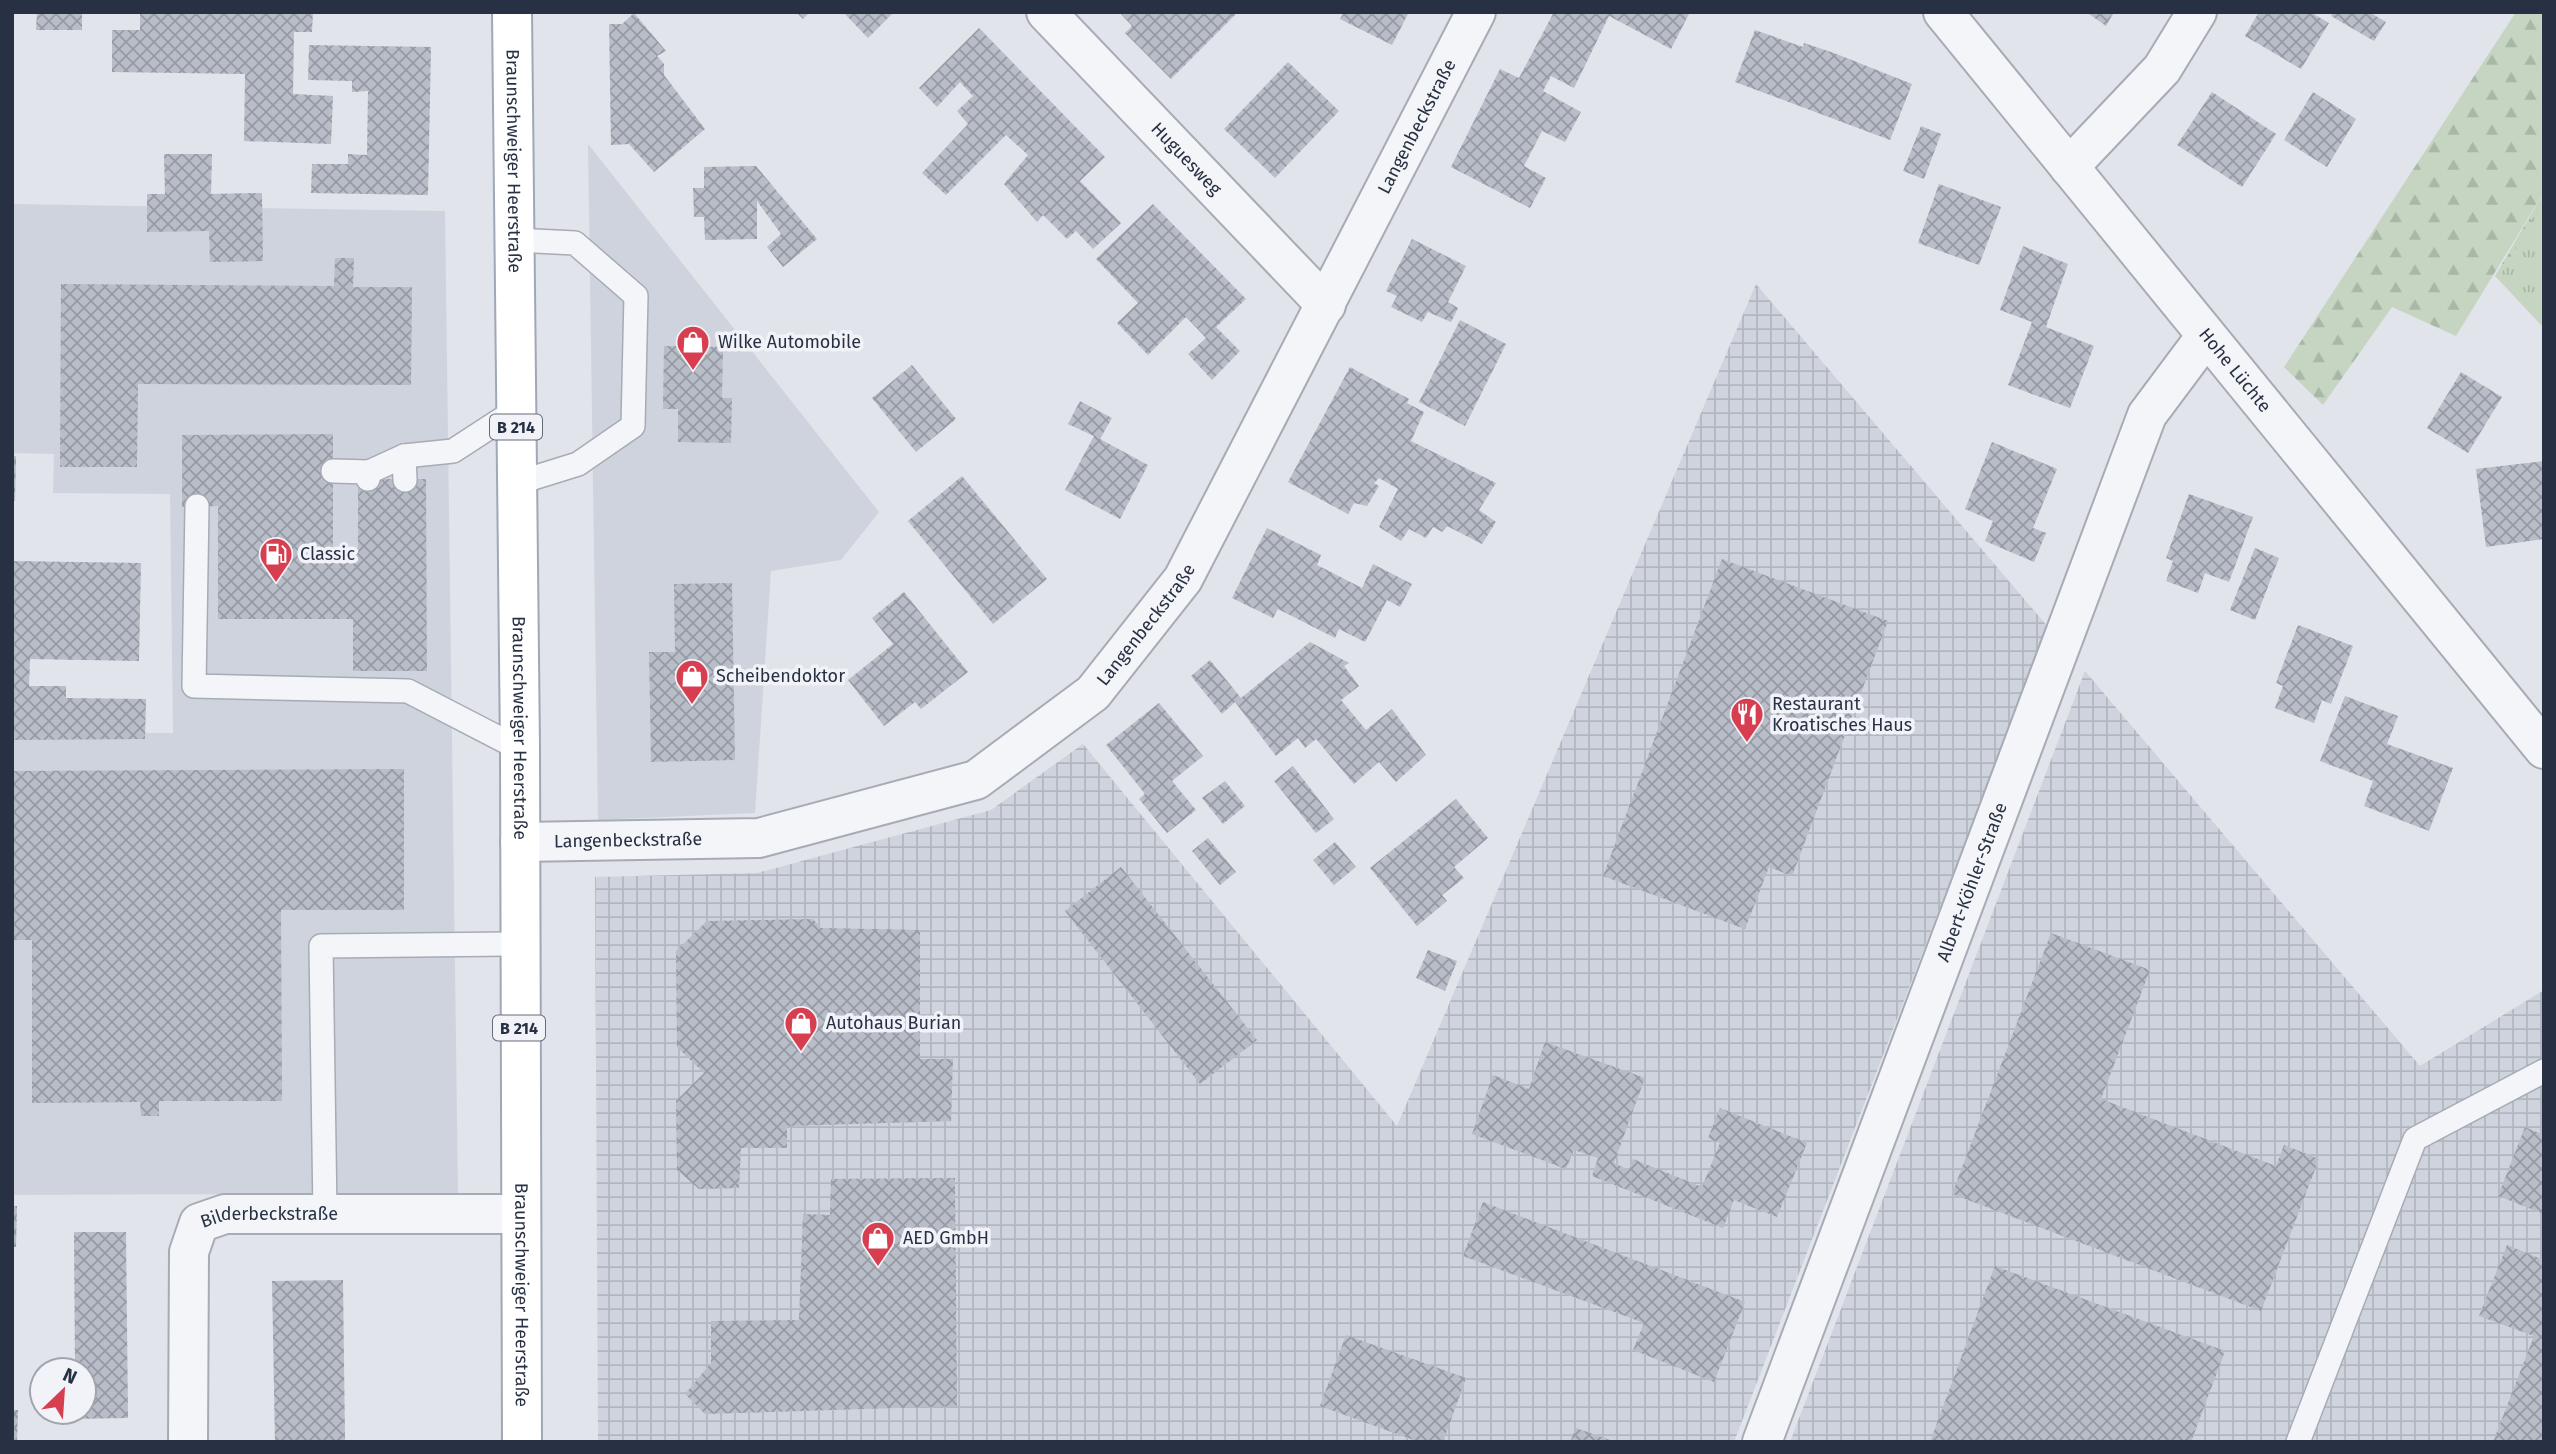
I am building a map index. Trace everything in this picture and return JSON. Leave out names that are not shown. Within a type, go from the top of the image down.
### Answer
[{"type":"main road","name":"Braunschweiger Heerstraße","points":[[512,12],[520,749],[522,1442]]},
{"type":"street","name":"Huguesweg","points":[[1046,12],[1326,305]]},
{"type":"street","name":"Langenbeckstraße","points":[[520,842],[759,838],[976,780],[1093,693],[1183,579],[1476,12]]},
{"type":"street","name":"Hohe Lüchte","points":[[1943,12],[2535,739]]},
{"type":"street","points":[[2069,167],[2162,69],[2197,12]]},
{"type":"street","name":"Albert-Köhler-Straße","points":[[1762,1442],[2147,415],[2206,336]]},
{"type":"street","name":"Bilderbeckstraße","points":[[188,1442],[189,1252],[199,1223],[225,1214],[520,1214]]},
{"type":"lane","points":[[515,240],[575,243],[636,296],[633,426],[578,464],[517,483]]},
{"type":"lane","points":[[333,471],[369,475],[404,456],[453,452],[516,410]]},
{"type":"lane","points":[[404,456],[405,480]]},
{"type":"lane","points":[[197,506],[194,686],[408,691],[520,749]]},
{"type":"lane","points":[[325,1214],[321,946],[519,944]]},
{"type":"lane","points":[[2298,1442],[2415,1139],[2544,1072]]},
{"type":"shaded area","points":[[588,144],[879,512],[841,560],[771,571],[755,813],[598,820]]},
{"type":"shaded area","points":[[12,204],[445,211],[458,1193],[12,1195],[12,732],[173,733],[170,494],[53,493],[54,454],[12,453]]},
{"type":"shaded area","points":[[1756,284],[2048,627],[1734,1442],[598,1442],[595,877],[757,873],[991,810],[1083,744],[1397,1126]]},
{"type":"shaded area","points":[[2085,671],[2420,1066],[2544,990],[2544,1442],[1790,1442]]},
{"type":"green space","points":[[2516,12],[2544,12],[2544,192],[2456,336],[2392,307],[2323,405],[2284,367]]},
{"type":"green space","points":[[2544,192],[2544,328],[2495,276]]},
{"type":"green space","points":[[2544,199],[2544,323],[2500,276]]},
{"type":"building","points":[[37,12],[82,12],[82,30],[36,30]]},
{"type":"building","points":[[140,12],[313,12],[312,32],[294,32],[293,94],[333,96],[331,144],[244,141],[245,74],[112,72],[112,30],[140,30]]},
{"type":"building","points":[[796,12],[810,12],[803,19]]},
{"type":"building","points":[[843,12],[894,12],[868,38]]},
{"type":"building","points":[[1119,12],[1238,12],[1171,79],[1125,33],[1132,26]]},
{"type":"building","points":[[1344,12],[1409,12],[1392,45],[1340,19]]},
{"type":"building","points":[[1554,12],[1690,12],[1671,49],[1609,16],[1574,88],[1551,76],[1543,91],[1581,112],[1565,142],[1542,131],[1524,166],[1546,178],[1530,208],[1451,167],[1500,69],[1519,78]]},
{"type":"building","points":[[2086,12],[2114,12],[2106,26]]},
{"type":"building","points":[[2259,12],[2310,12],[2329,23],[2301,69],[2245,36]]},
{"type":"building","points":[[2334,12],[2369,12],[2386,22],[2374,41],[2331,16]]},
{"type":"building","points":[[634,13],[666,51],[657,56],[664,64],[664,75],[705,129],[654,172],[629,144],[611,145],[609,24],[622,24]]},
{"type":"building","points":[[979,28],[1105,157],[1080,181],[1121,223],[1093,249],[1076,231],[1067,239],[1043,215],[1037,222],[1004,184],[1028,155],[1006,135],[946,195],[922,173],[968,124],[957,111],[973,96],[960,82],[937,107],[919,88]]},
{"type":"building","points":[[1755,30],[1803,47],[1804,43],[1834,53],[1912,84],[1890,140],[1735,82]]},
{"type":"building","points":[[309,45],[431,47],[428,195],[311,193],[312,164],[348,164],[348,154],[367,155],[368,91],[352,92],[352,81],[308,80]]},
{"type":"building","points":[[1288,62],[1339,111],[1275,178],[1224,129]]},
{"type":"building","points":[[2212,92],[2276,134],[2242,187],[2177,145]]},
{"type":"building","points":[[2313,92],[2356,119],[2327,167],[2284,140]]},
{"type":"building","points":[[1921,126],[1941,134],[1924,179],[1903,171]]},
{"type":"building","points":[[164,154],[212,154],[211,194],[262,193],[263,261],[210,262],[209,231],[147,232],[147,194],[165,194]]},
{"type":"building","points":[[756,166],[817,239],[783,267],[767,247],[781,234],[757,201],[757,239],[705,240],[704,217],[694,217],[693,188],[704,188],[704,167]]},
{"type":"building","points":[[1939,184],[2001,207],[1979,265],[1918,243]]},
{"type":"building","points":[[1153,204],[1246,299],[1216,327],[1240,351],[1212,380],[1188,354],[1206,338],[1186,317],[1148,355],[1117,323],[1138,303],[1096,259]]},
{"type":"building","points":[[1412,239],[1466,266],[1448,302],[1458,308],[1451,322],[1428,312],[1422,322],[1391,307],[1397,296],[1386,291]]},
{"type":"building","points":[[2023,246],[2068,264],[2046,327],[2094,346],[2070,408],[2008,385],[2032,322],[2000,310]]},
{"type":"building","points":[[335,258],[354,258],[353,287],[412,287],[411,385],[138,384],[137,467],[60,467],[61,284],[334,286]]},
{"type":"building","points":[[1460,320],[1506,344],[1465,426],[1419,402]]},
{"type":"building","name":"Wilke Automobile","points":[[664,346],[723,347],[722,398],[732,398],[731,443],[678,442],[678,409],[663,409]]},
{"type":"building","points":[[912,365],[956,419],[916,452],[872,398]]},
{"type":"building","points":[[1350,367],[1409,399],[1407,403],[1424,412],[1411,441],[1496,483],[1479,510],[1496,522],[1482,544],[1447,526],[1442,532],[1433,527],[1426,538],[1409,529],[1401,541],[1379,527],[1398,489],[1379,478],[1374,483],[1379,486],[1367,506],[1354,503],[1348,514],[1288,482]]},
{"type":"building","points":[[2461,372],[2502,397],[2468,453],[2427,428]]},
{"type":"building","points":[[1080,401],[1112,418],[1100,439],[1148,465],[1120,519],[1065,490],[1094,436],[1068,424]]},
{"type":"building","points":[[333,434],[333,548],[358,548],[358,479],[426,479],[427,671],[353,671],[353,619],[218,619],[218,506],[182,507],[182,435]]},
{"type":"building","points":[[1992,442],[2057,469],[2033,528],[2046,533],[2034,562],[1985,541],[1993,521],[1965,509]]},
{"type":"building","points":[[12,456],[16,456],[15,501],[12,501]]},
{"type":"building","points":[[2544,461],[2544,539],[2486,547],[2476,469]]},
{"type":"building","points":[[962,476],[1047,579],[993,624],[908,521]]},
{"type":"building","points":[[2189,494],[2253,517],[2229,582],[2205,573],[2198,593],[2166,581],[2173,561],[2166,558]]},
{"type":"building","points":[[1267,528],[1321,555],[1317,565],[1362,588],[1373,564],[1412,584],[1400,607],[1387,600],[1365,642],[1339,629],[1335,638],[1278,609],[1273,618],[1232,598]]},
{"type":"building","points":[[2255,548],[2279,558],[2255,620],[2230,610]]},
{"type":"building","name":"Restaurant Kroatisches Haus","points":[[1722,559],[1888,621],[1792,876],[1769,867],[1745,929],[1603,876]]},
{"type":"building","points":[[12,561],[141,563],[139,661],[30,659],[29,686],[66,686],[66,698],[146,699],[145,739],[12,740]]},
{"type":"building","name":"Scheibendoktor","points":[[732,583],[735,760],[651,762],[649,652],[675,652],[674,584]]},
{"type":"building","points":[[904,592],[968,672],[921,709],[915,702],[884,726],[848,680],[893,644],[872,618]]},
{"type":"building","points":[[2298,625],[2353,646],[2331,704],[2322,700],[2314,723],[2275,708],[2283,686],[2276,683]]},
{"type":"building","points":[[1310,642],[1349,663],[1344,666],[1359,686],[1341,700],[1366,730],[1392,709],[1426,755],[1396,782],[1379,762],[1354,784],[1316,739],[1305,748],[1298,738],[1276,756],[1235,702],[1222,714],[1191,676],[1210,660],[1241,698]]},
{"type":"building","points":[[2345,696],[2398,716],[2387,744],[2453,768],[2429,831],[2364,806],[2373,781],[2320,761]]},
{"type":"building","points":[[1159,703],[1203,756],[1172,781],[1196,810],[1167,833],[1139,799],[1145,794],[1106,745]]},
{"type":"building","points":[[1293,766],[1334,819],[1316,833],[1274,781]]},
{"type":"building","points":[[404,769],[404,910],[281,910],[282,1101],[159,1101],[159,1116],[141,1116],[140,1102],[32,1103],[32,940],[12,940],[12,771]]},
{"type":"building","points":[[1225,781],[1245,806],[1223,824],[1202,798]]},
{"type":"building","points":[[1456,799],[1488,838],[1454,867],[1464,878],[1442,895],[1447,901],[1417,926],[1370,868]]},
{"type":"building","points":[[1208,838],[1236,872],[1220,885],[1192,851]]},
{"type":"building","points":[[1335,842],[1356,867],[1334,885],[1313,860]]},
{"type":"building","points":[[1121,867],[1257,1040],[1200,1084],[1065,911]]},
{"type":"building","name":"Autohaus Burian","points":[[813,919],[821,928],[920,930],[920,1059],[953,1059],[951,1121],[787,1126],[787,1148],[741,1148],[739,1188],[699,1189],[677,1170],[676,1101],[704,1073],[677,1047],[676,951],[707,921]]},
{"type":"building","points":[[2051,933],[2150,970],[2101,1099],[2276,1166],[2284,1145],[2319,1159],[2261,1311],[1952,1194]]},
{"type":"building","points":[[1428,950],[1457,961],[1445,991],[1416,978]]},
{"type":"building","points":[[1545,1042],[1645,1078],[1614,1163],[1629,1170],[1633,1159],[1702,1187],[1720,1143],[1708,1138],[1720,1108],[1807,1143],[1777,1217],[1734,1200],[1723,1228],[1592,1176],[1598,1158],[1574,1150],[1566,1169],[1472,1134],[1493,1075],[1529,1089]]},
{"type":"building","points":[[2525,1127],[2544,1135],[2544,1214],[2498,1196]]},
{"type":"building","name":"AED GmbH","points":[[955,1178],[957,1406],[705,1414],[685,1394],[711,1363],[711,1321],[799,1320],[803,1214],[830,1215],[831,1179]]},
{"type":"building","points":[[1483,1202],[1745,1302],[1714,1382],[1633,1350],[1644,1323],[1463,1256]]},
{"type":"building","points":[[12,1206],[17,1206],[16,1247],[12,1247]]},
{"type":"building","points":[[74,1232],[126,1232],[128,1418],[98,1419],[98,1356],[75,1356]]},
{"type":"building","points":[[2507,1245],[2544,1260],[2544,1442],[2493,1442],[2534,1336],[2479,1316]]},
{"type":"building","points":[[1995,1266],[2225,1351],[2191,1442],[1930,1442]]},
{"type":"building","points":[[343,1280],[345,1442],[275,1442],[272,1281]]},
{"type":"building","points":[[1346,1335],[1466,1378],[1443,1442],[1419,1442],[1320,1406]]},
{"type":"building","points":[[12,1410],[18,1410],[17,1442],[12,1442]]},
{"type":"building","points":[[1576,1428],[1613,1441],[1613,1442],[1570,1442]]},
{"type":"place","name":"Wilke Automobile","points":[[693,372]]},
{"type":"place","name":"Classic","points":[[276,584]]},
{"type":"place","name":"Scheibendoktor","points":[[692,706]]},
{"type":"place","name":"Restaurant Kroatisches Haus","points":[[1747,744]]},
{"type":"place","name":"Autohaus Burian","points":[[801,1053]]},
{"type":"place","name":"AED GmbH","points":[[878,1268]]}]
